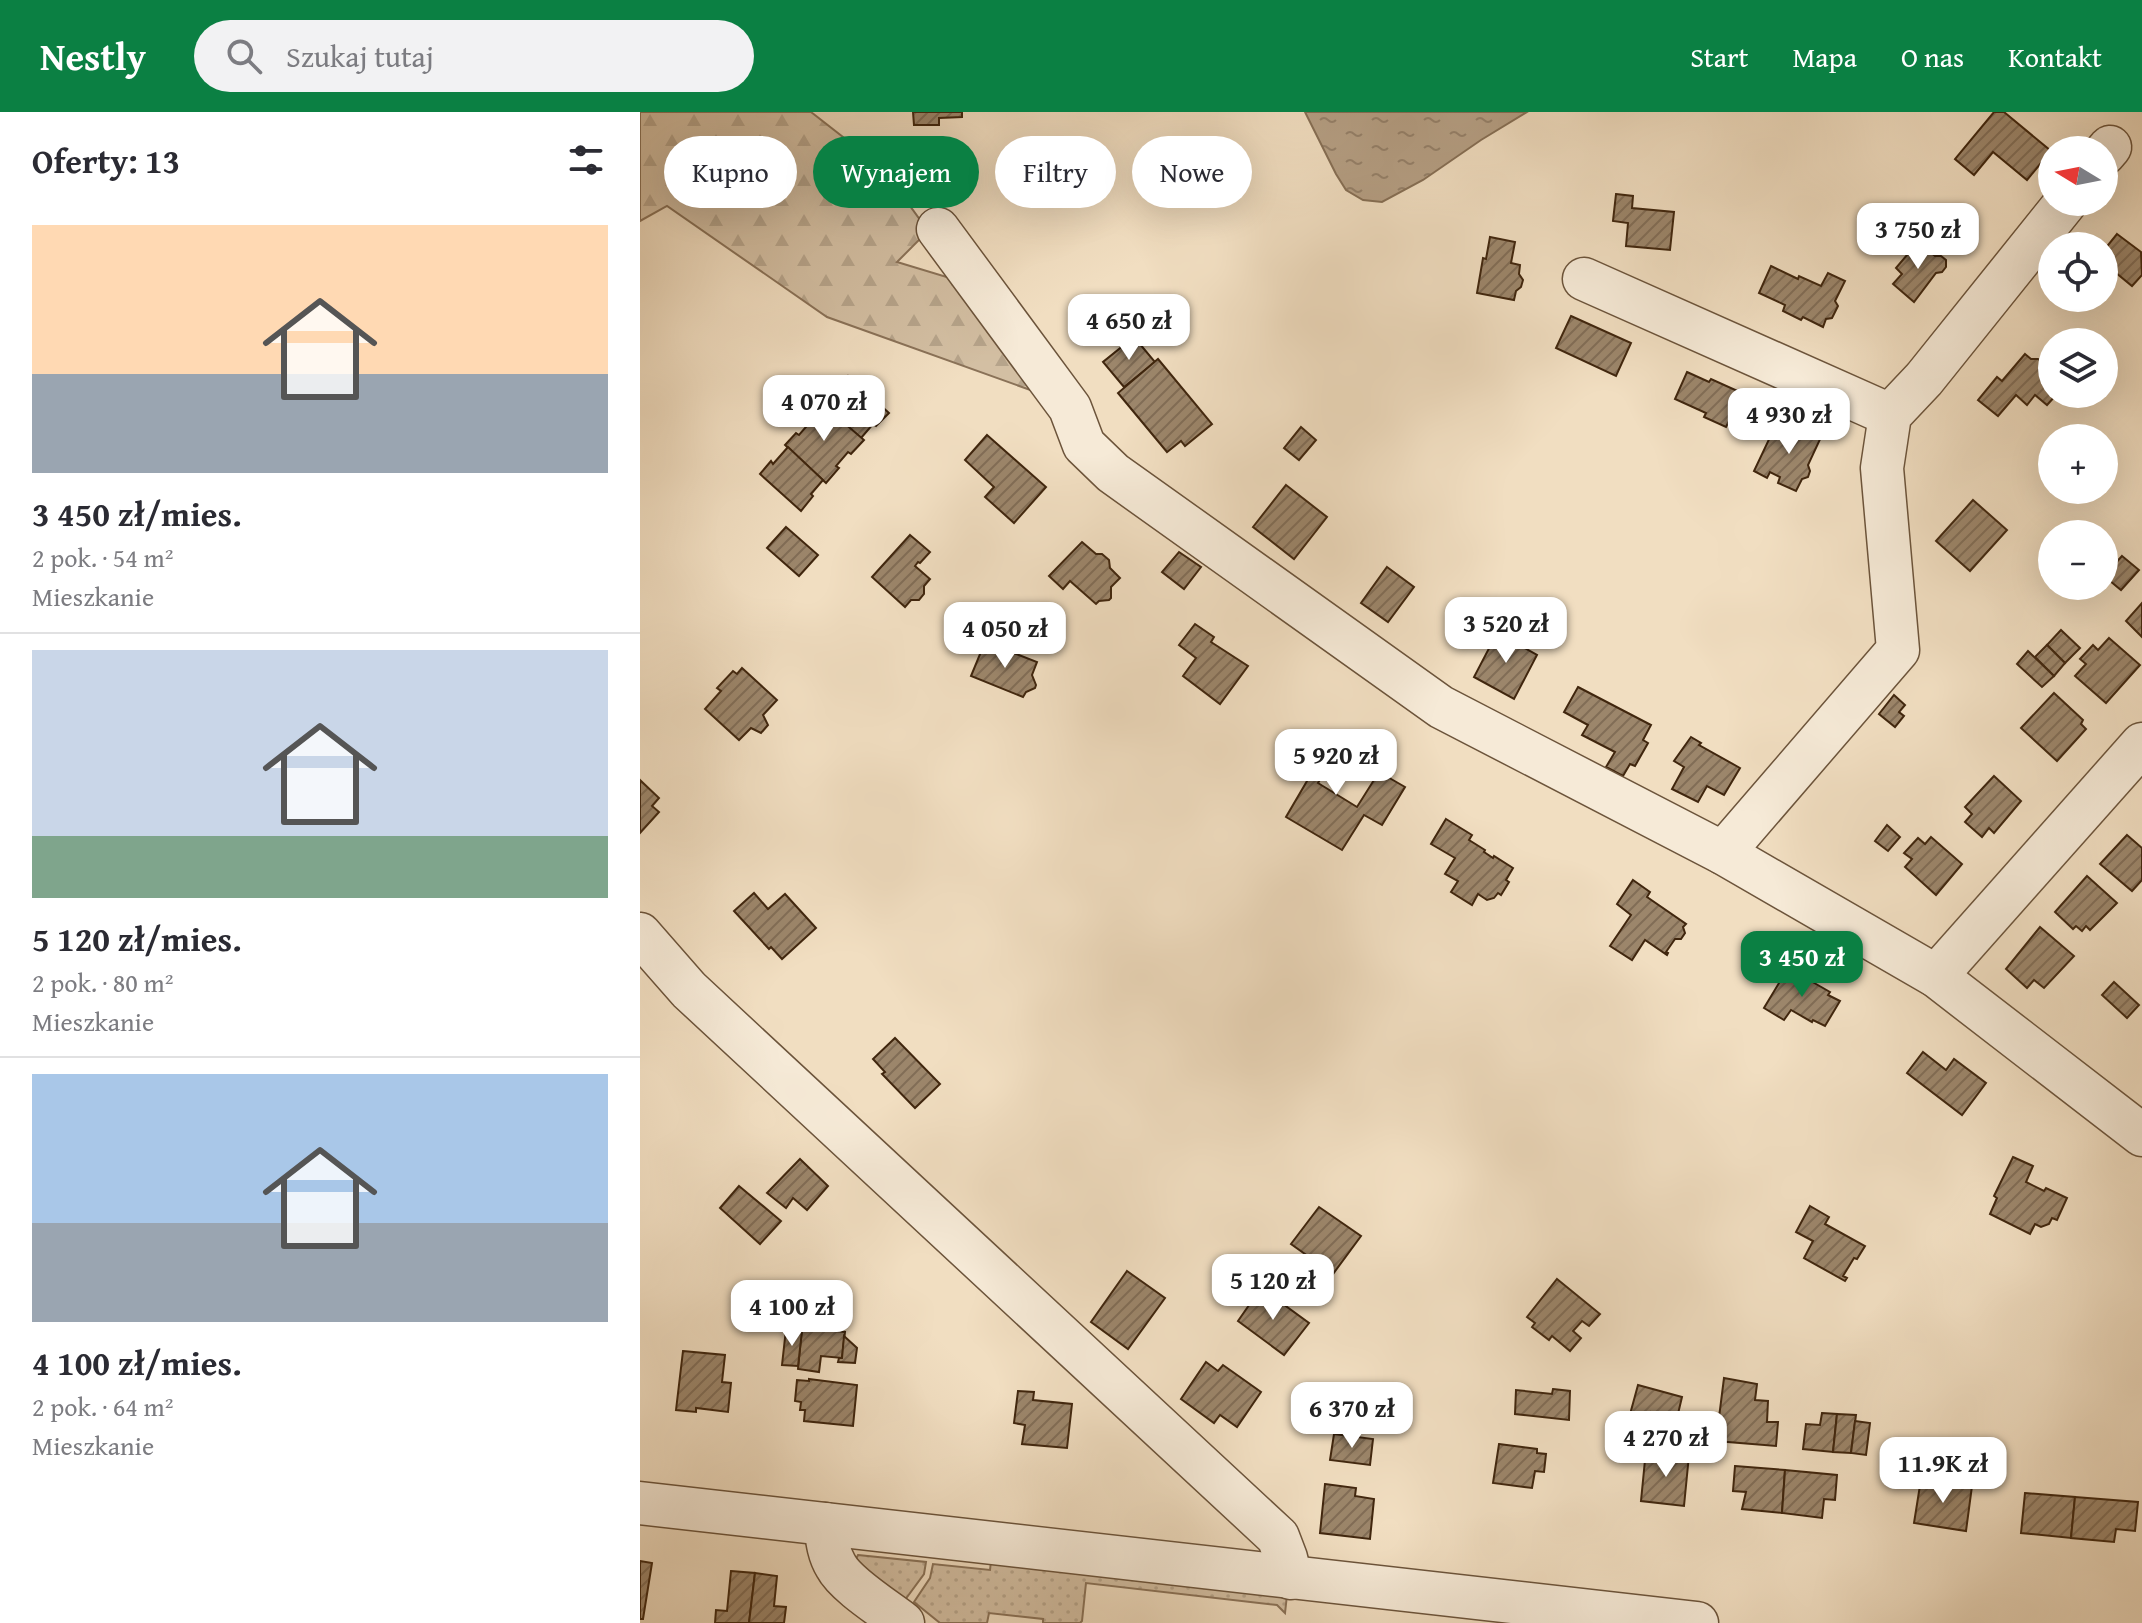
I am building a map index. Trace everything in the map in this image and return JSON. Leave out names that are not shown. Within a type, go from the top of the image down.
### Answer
[{"type":"street","points":[[1723,853],[1898,650],[1882,468],[1890,415],[1924,379],[2055,216]]},
{"type":"street","points":[[938,229],[1070,408],[1084,445],[1113,473],[1441,707],[1723,853],[1936,976],[2142,1135]]},
{"type":"street","points":[[1584,279],[1890,415]]},
{"type":"street","points":[[1936,976],[2142,744]]},
{"type":"street","points":[[640,934],[689,990],[1278,1537],[1291,1578]]},
{"type":"street","points":[[640,1503],[1697,1623]]},
{"type":"street","points":[[825,1524],[828,1547],[836,1568],[848,1581],[903,1623]]},
{"type":"green space","points":[[640,112],[811,112],[842,136],[813,136],[813,208],[911,208],[928,231],[897,262],[993,291],[1036,392],[827,317],[670,208],[797,208],[797,136],[664,136],[664,208],[640,221]]},
{"type":"green space","points":[[858,1555],[926,1562],[924,1574],[899,1608],[855,1561]]},
{"type":"green space","points":[[991,1561],[1287,1595],[1285,1613],[1277,1605],[1086,1583],[1080,1623],[1043,1623],[1043,1619],[989,1613],[987,1623],[940,1623],[914,1602],[930,1578],[933,1564],[990,1570]]},
{"type":"water","points":[[1305,112],[1527,112],[1423,180],[1382,202],[1363,200],[1346,190]]},
{"type":"building","points":[[913,112],[962,112],[962,117],[939,118],[939,125],[914,125]]},
{"type":"building","points":[[1994,112],[2004,112],[2038,140],[2038,167],[2027,180],[1993,152],[1974,175],[1955,159]]},
{"type":"building","points":[[1616,194],[1633,196],[1632,208],[1674,212],[1670,250],[1626,246],[1628,223],[1613,221]]},
{"type":"building","points":[[2118,235],[2141,252],[2142,275],[2132,286],[2118,274]]},
{"type":"building","points":[[1490,237],[1515,242],[1511,263],[1520,265],[1519,274],[1523,280],[1514,300],[1477,293]]},
{"type":"building","points":[[1918,242],[1935,256],[1946,260],[1946,267],[1936,273],[1914,302],[1893,284],[1902,274],[1896,268]]},
{"type":"building","points":[[1771,266],[1821,286],[1828,273],[1845,281],[1835,301],[1838,306],[1823,327],[1783,311],[1785,305],[1759,293]]},
{"type":"building","points":[[1571,316],[1631,343],[1616,376],[1556,348]]},
{"type":"building","points":[[1134,337],[1155,362],[1124,387],[1103,362]]},
{"type":"building","points":[[2025,354],[2031,359],[2038,359],[2038,398],[2035,395],[2027,405],[2016,395],[1998,416],[1978,400],[1997,377],[2002,381]]},
{"type":"building","points":[[1158,359],[1212,424],[1185,446],[1181,441],[1167,452],[1118,393]]},
{"type":"building","points":[[1687,372],[1742,393],[1737,403],[1740,409],[1726,427],[1704,417],[1706,413],[1675,399]]},
{"type":"building","points":[[848,376],[889,413],[876,426],[873,424],[861,438],[825,407],[839,390],[836,388]]},
{"type":"building","points":[[822,404],[864,440],[851,454],[848,452],[826,483],[785,445],[796,433],[799,435]]},
{"type":"building","points":[[1792,421],[1822,435],[1808,465],[1808,477],[1802,479],[1796,491],[1778,483],[1780,477],[1770,472],[1767,478],[1754,471],[1772,433],[1784,438]]},
{"type":"building","points":[[1301,427],[1316,440],[1299,460],[1284,448]]},
{"type":"building","points":[[987,435],[1046,487],[1014,523],[985,497],[994,487],[965,460]]},
{"type":"building","points":[[788,447],[823,480],[801,511],[760,474]]},
{"type":"building","points":[[1286,485],[1327,517],[1294,559],[1253,527]]},
{"type":"building","points":[[1973,500],[2007,530],[1970,571],[1936,541]]},
{"type":"building","points":[[786,527],[818,555],[799,576],[767,548]]},
{"type":"building","points":[[910,535],[930,552],[915,566],[930,579],[919,600],[911,600],[905,607],[872,577]]},
{"type":"building","points":[[1082,542],[1109,560],[1110,568],[1120,578],[1111,587],[1109,600],[1096,604],[1070,581],[1063,589],[1049,576]]},
{"type":"building","points":[[1179,552],[1201,567],[1184,589],[1162,572]]},
{"type":"building","points":[[2122,556],[2139,570],[2121,590],[2118,588],[2118,560]]},
{"type":"building","points":[[1387,567],[1414,587],[1388,622],[1361,603]]},
{"type":"building","points":[[2142,603],[2142,637],[2126,621]]},
{"type":"building","points":[[1195,624],[1214,637],[1211,642],[1248,666],[1220,704],[1183,676],[1196,658],[1179,645]]},
{"type":"building","points":[[2061,630],[2080,648],[2065,663],[2047,645]]},
{"type":"building","points":[[1497,633],[1512,641],[1515,636],[1524,641],[1521,646],[1537,655],[1514,699],[1474,677]]},
{"type":"building","points":[[2109,638],[2140,665],[2106,703],[2075,676],[2086,664],[2080,659],[2093,645],[2098,650]]},
{"type":"building","points":[[985,642],[1037,662],[1032,675],[1035,688],[1023,697],[971,676]]},
{"type":"building","points":[[2047,645],[2065,663],[2054,676],[2035,657]]},
{"type":"building","points":[[2028,651],[2054,676],[2042,687],[2017,664]]},
{"type":"building","points":[[742,668],[777,700],[763,715],[768,725],[761,733],[751,728],[739,740],[705,709],[721,691],[717,688],[733,671],[737,674]]},
{"type":"building","points":[[1578,687],[1651,725],[1643,740],[1648,743],[1635,766],[1630,764],[1623,776],[1606,767],[1615,752],[1582,735],[1588,725],[1564,712]]},
{"type":"building","points":[[2054,693],[2083,720],[2081,724],[2086,729],[2057,761],[2021,728]]},
{"type":"building","points":[[1894,695],[1905,705],[1899,712],[1904,716],[1895,727],[1879,714]]},
{"type":"building","points":[[1313,732],[1340,748],[1318,783],[1357,807],[1379,772],[1405,787],[1382,825],[1364,815],[1342,850],[1286,817],[1307,781],[1290,770]]},
{"type":"building","points":[[1691,737],[1701,743],[1699,745],[1740,768],[1724,795],[1707,786],[1698,802],[1672,789],[1684,767],[1674,761]]},
{"type":"building","points":[[1994,776],[2021,801],[1994,833],[1989,828],[1982,837],[1965,822],[1972,814],[1965,807]]},
{"type":"building","points":[[640,780],[659,798],[652,806],[659,812],[640,833]]},
{"type":"building","points":[[1446,819],[1472,835],[1469,840],[1484,852],[1513,868],[1501,895],[1498,893],[1487,900],[1478,894],[1472,905],[1451,892],[1458,881],[1445,874],[1455,858],[1431,844]]},
{"type":"building","points":[[1887,825],[1900,837],[1888,851],[1875,841]]},
{"type":"building","points":[[2127,835],[2142,848],[2142,880],[2132,891],[2100,864]]},
{"type":"building","points":[[1931,837],[1962,864],[1936,895],[1905,867],[1912,859],[1904,853],[1918,838],[1925,844]]},
{"type":"building","points":[[2087,876],[2117,903],[2090,930],[2086,926],[2082,931],[2076,926],[2073,929],[2055,912]]},
{"type":"building","points":[[1633,880],[1650,892],[1647,897],[1686,924],[1683,927],[1685,933],[1681,939],[1675,939],[1667,955],[1645,940],[1632,960],[1610,946],[1631,915],[1617,904]]},
{"type":"building","points":[[754,893],[768,909],[785,894],[816,928],[782,959],[734,911]]},
{"type":"building","points":[[2040,927],[2074,956],[2044,988],[2034,980],[2027,988],[2006,969]]},
{"type":"building","points":[[1788,968],[1840,1001],[1825,1026],[1791,1010],[1784,1020],[1764,1008]]},
{"type":"building","points":[[2114,982],[2139,1005],[2127,1018],[2102,995]]},
{"type":"building","points":[[895,1038],[940,1084],[915,1108],[882,1074],[885,1072],[873,1059]]},
{"type":"building","points":[[1923,1052],[1946,1070],[1954,1059],[1986,1083],[1962,1115],[1907,1073]]},
{"type":"building","points":[[2013,1157],[2033,1166],[2026,1182],[2067,1198],[2057,1220],[2052,1218],[2049,1224],[2041,1227],[2035,1224],[2030,1234],[1990,1214],[1997,1198],[1994,1196]]},
{"type":"building","points":[[800,1159],[828,1186],[807,1210],[793,1198],[786,1208],[767,1193]]},
{"type":"building","points":[[739,1186],[781,1221],[760,1244],[720,1208]]},
{"type":"building","points":[[1810,1206],[1829,1217],[1825,1224],[1865,1246],[1843,1276],[1847,1278],[1845,1281],[1804,1258],[1813,1241],[1796,1232]]},
{"type":"building","points":[[1319,1207],[1361,1236],[1333,1274],[1291,1244]]},
{"type":"building","points":[[1127,1271],[1165,1298],[1128,1349],[1091,1322]]},
{"type":"building","points":[[1557,1279],[1600,1314],[1589,1326],[1582,1321],[1573,1331],[1581,1338],[1570,1351],[1552,1336],[1549,1340],[1532,1327],[1535,1323],[1527,1317]]},
{"type":"building","points":[[1261,1288],[1309,1323],[1284,1355],[1238,1321]]},
{"type":"building","points":[[802,1328],[845,1332],[842,1358],[821,1356],[819,1372],[798,1369]]},
{"type":"building","points":[[786,1329],[802,1331],[798,1366],[782,1365]]},
{"type":"building","points":[[844,1336],[857,1348],[855,1363],[838,1362],[842,1358]]},
{"type":"building","points":[[683,1351],[725,1355],[722,1382],[731,1383],[728,1412],[696,1408],[696,1412],[676,1410]]},
{"type":"building","points":[[1206,1362],[1218,1371],[1223,1365],[1261,1392],[1237,1427],[1220,1415],[1214,1423],[1181,1399]]},
{"type":"building","points":[[1724,1378],[1757,1384],[1755,1400],[1768,1401],[1767,1422],[1778,1422],[1776,1446],[1716,1441]]},
{"type":"building","points":[[797,1380],[857,1385],[853,1426],[804,1421],[805,1410],[800,1410],[801,1402],[795,1401]]},
{"type":"building","points":[[1638,1385],[1682,1397],[1677,1418],[1651,1412],[1649,1423],[1629,1418]]},
{"type":"building","points":[[1553,1389],[1570,1391],[1569,1420],[1515,1414],[1516,1390],[1552,1394]]},
{"type":"building","points":[[1018,1391],[1034,1392],[1033,1400],[1072,1404],[1067,1448],[1022,1444],[1025,1425],[1014,1423]]},
{"type":"building","points":[[1822,1413],[1837,1414],[1833,1452],[1803,1449],[1806,1424],[1820,1425]]},
{"type":"building","points":[[1837,1414],[1856,1415],[1851,1453],[1833,1452]]},
{"type":"building","points":[[1855,1421],[1870,1423],[1866,1455],[1851,1453]]},
{"type":"building","points":[[1334,1434],[1373,1439],[1370,1465],[1330,1460]]},
{"type":"building","points":[[1981,1442],[1998,1444],[1994,1470],[1977,1467]]},
{"type":"building","points":[[1499,1444],[1537,1449],[1537,1453],[1546,1454],[1544,1472],[1535,1471],[1532,1488],[1493,1483]]},
{"type":"building","points":[[1966,1444],[1981,1446],[1977,1467],[1962,1465]]},
{"type":"building","points":[[1659,1452],[1689,1455],[1684,1506],[1641,1501],[1645,1460],[1658,1461]]},
{"type":"building","points":[[1735,1466],[1785,1470],[1782,1513],[1742,1509],[1746,1492],[1733,1491]]},
{"type":"building","points":[[1785,1470],[1837,1475],[1835,1500],[1824,1499],[1822,1518],[1782,1513]]},
{"type":"building","points":[[1921,1479],[1972,1486],[1966,1531],[1914,1523]]},
{"type":"building","points":[[1325,1484],[1356,1488],[1355,1496],[1374,1499],[1370,1539],[1320,1533]]},
{"type":"building","points":[[2025,1493],[2075,1497],[2071,1538],[2021,1533]]},
{"type":"building","points":[[2075,1497],[2138,1502],[2135,1531],[2116,1529],[2114,1542],[2071,1538]]},
{"type":"building","points":[[640,1561],[652,1563],[643,1619],[640,1619]]},
{"type":"building","points":[[731,1571],[755,1573],[749,1623],[715,1623],[716,1610],[727,1611]]},
{"type":"building","points":[[755,1573],[777,1576],[774,1606],[786,1607],[784,1623],[749,1623]]}]
